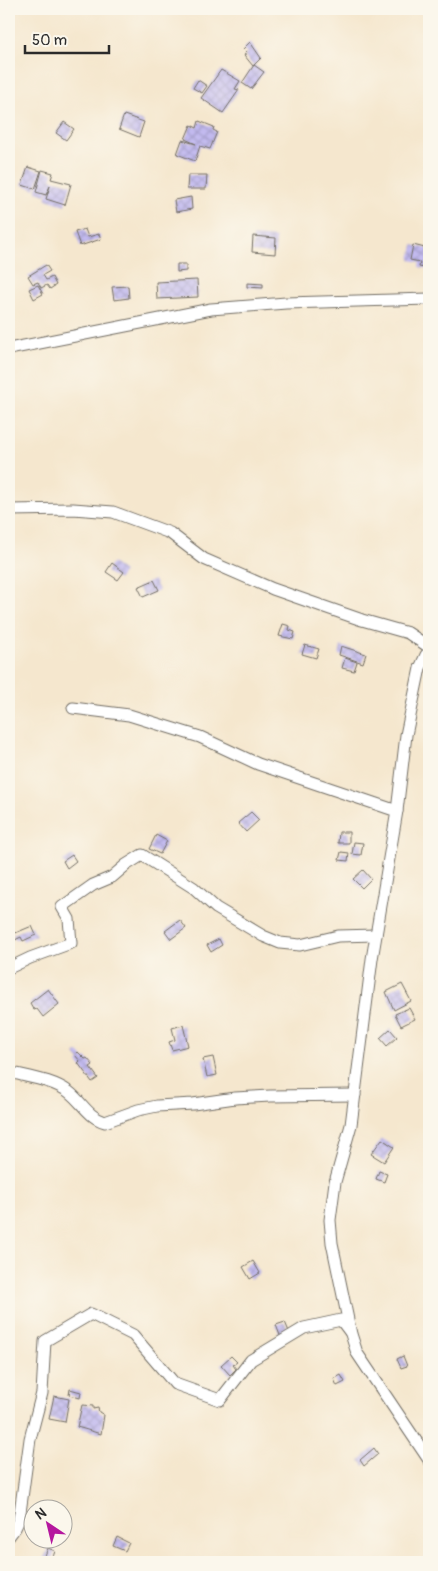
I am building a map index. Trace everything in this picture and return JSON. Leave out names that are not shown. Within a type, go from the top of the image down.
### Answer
[{"type":"street","points":[[9,349],[211,310],[286,303],[429,299]]},
{"type":"street","points":[[9,510],[73,509],[113,512],[170,532],[204,560],[273,589],[362,620],[408,633],[429,647]]},
{"type":"street","points":[[429,653],[420,668],[406,735],[397,811],[376,935],[351,1126],[335,1182],[330,1220],[332,1243],[351,1334],[357,1353],[429,1460]]},
{"type":"street","points":[[74,708],[129,715],[200,737],[258,764],[397,811]]},
{"type":"street","points":[[9,968],[71,943],[69,919],[62,906],[93,885],[112,876],[142,855],[194,888],[216,908],[262,936],[280,943],[300,945],[338,936],[376,935]]},
{"type":"street","points":[[9,1072],[60,1086],[70,1093],[89,1114],[107,1122],[138,1110],[157,1106],[270,1096],[355,1095]]},
{"type":"street","points":[[9,1536],[16,1528],[19,1520],[30,1439],[42,1393],[45,1342],[91,1314],[133,1335],[175,1384],[220,1400],[251,1360],[304,1328],[341,1320],[351,1334]]},
{"type":"building","points":[[250,42],[261,58],[253,66],[244,55],[247,53],[243,49]]},
{"type":"building","points":[[254,65],[264,72],[251,89],[242,83]]},
{"type":"building","points":[[221,70],[240,81],[235,89],[239,90],[223,113],[201,98]]},
{"type":"building","points":[[198,80],[207,86],[202,93],[193,88]]},
{"type":"building","points":[[124,115],[144,122],[139,137],[119,129]]},
{"type":"building","points":[[199,121],[214,127],[213,130],[217,132],[210,149],[200,146],[195,161],[177,154],[182,140],[196,144],[185,139],[191,125],[197,128]]},
{"type":"building","points":[[64,122],[74,129],[66,140],[56,133]]},
{"type":"building","points":[[28,167],[41,171],[35,189],[22,185]]},
{"type":"building","points":[[42,170],[53,173],[51,179],[71,184],[65,205],[46,199],[50,186],[46,195],[36,192]]},
{"type":"building","points":[[188,175],[207,175],[206,189],[187,189]]},
{"type":"building","points":[[191,197],[192,209],[176,212],[174,200]]},
{"type":"building","points":[[85,229],[88,237],[99,234],[101,239],[80,246],[75,232]]},
{"type":"building","points":[[253,236],[276,238],[275,254],[252,252]]},
{"type":"building","points":[[413,245],[429,249],[429,269],[419,267],[420,262],[410,260]]},
{"type":"building","points":[[177,264],[186,264],[186,271],[177,272]]},
{"type":"building","points":[[46,265],[50,271],[43,275],[46,280],[52,277],[56,285],[50,289],[47,285],[41,288],[38,282],[33,284],[28,276]]},
{"type":"building","points":[[197,280],[198,297],[157,299],[156,282]]},
{"type":"building","points":[[247,283],[263,284],[263,288],[247,287]]},
{"type":"building","points":[[38,285],[43,294],[34,299],[29,289]]},
{"type":"building","points":[[128,286],[129,298],[114,300],[112,287]]},
{"type":"building","points":[[112,563],[124,572],[118,580],[106,572]]},
{"type":"building","points":[[154,580],[159,590],[143,597],[138,587]]},
{"type":"building","points":[[283,624],[290,626],[289,630],[295,632],[293,639],[279,636]]},
{"type":"building","points":[[305,645],[319,649],[316,658],[302,654]]},
{"type":"building","points":[[341,646],[366,654],[363,663],[339,655]]},
{"type":"building","points":[[345,658],[357,662],[354,671],[342,668]]},
{"type":"building","points":[[251,812],[259,820],[246,832],[238,823]]},
{"type":"building","points":[[339,832],[349,832],[349,843],[338,843]]},
{"type":"building","points":[[156,835],[167,841],[160,854],[149,849]]},
{"type":"building","points":[[354,842],[363,843],[361,855],[352,854]]},
{"type":"building","points":[[341,852],[349,853],[348,861],[339,860]]},
{"type":"building","points":[[72,855],[76,861],[67,868],[63,861]]},
{"type":"building","points":[[363,870],[371,879],[362,888],[353,879]]},
{"type":"building","points":[[180,920],[186,928],[171,939],[165,931]]},
{"type":"building","points":[[32,926],[36,935],[23,941],[21,937],[15,940],[13,934]]},
{"type":"building","points":[[219,939],[222,945],[211,952],[207,945]]},
{"type":"building","points":[[402,984],[411,1001],[394,1010],[386,992]]},
{"type":"building","points":[[48,989],[59,1004],[43,1017],[37,1009],[34,1010],[30,1003]]},
{"type":"building","points":[[409,1008],[415,1019],[401,1026],[395,1014]]},
{"type":"building","points":[[183,1025],[188,1046],[172,1050],[169,1042],[175,1040],[172,1028]]},
{"type":"building","points":[[390,1029],[397,1037],[387,1046],[380,1038]]},
{"type":"building","points":[[78,1052],[93,1065],[90,1067],[98,1078],[92,1082],[78,1063],[80,1061],[75,1055]]},
{"type":"building","points":[[213,1057],[217,1075],[207,1077],[203,1059]]},
{"type":"building","points":[[382,1139],[394,1147],[384,1162],[371,1154]]},
{"type":"building","points":[[379,1171],[387,1174],[384,1182],[376,1179]]},
{"type":"building","points":[[253,1261],[260,1273],[250,1279],[243,1267]]},
{"type":"building","points":[[285,1322],[290,1334],[281,1338],[276,1325]]},
{"type":"building","points":[[231,1356],[237,1362],[233,1365],[236,1369],[230,1375],[221,1365]]},
{"type":"building","points":[[403,1356],[407,1366],[401,1368],[397,1359]]},
{"type":"building","points":[[341,1375],[345,1382],[337,1386],[334,1379]]},
{"type":"building","points":[[70,1389],[81,1392],[80,1398],[69,1395]]},
{"type":"building","points":[[54,1396],[69,1399],[65,1422],[49,1419]]},
{"type":"building","points":[[82,1405],[93,1406],[93,1409],[98,1408],[99,1412],[104,1415],[101,1434],[77,1427]]},
{"type":"building","points":[[374,1448],[378,1454],[364,1466],[360,1460]]},
{"type":"building","points":[[117,1537],[129,1543],[125,1551],[113,1546]]},
{"type":"building","points":[[48,1548],[55,1551],[52,1560],[44,1558]]}]
